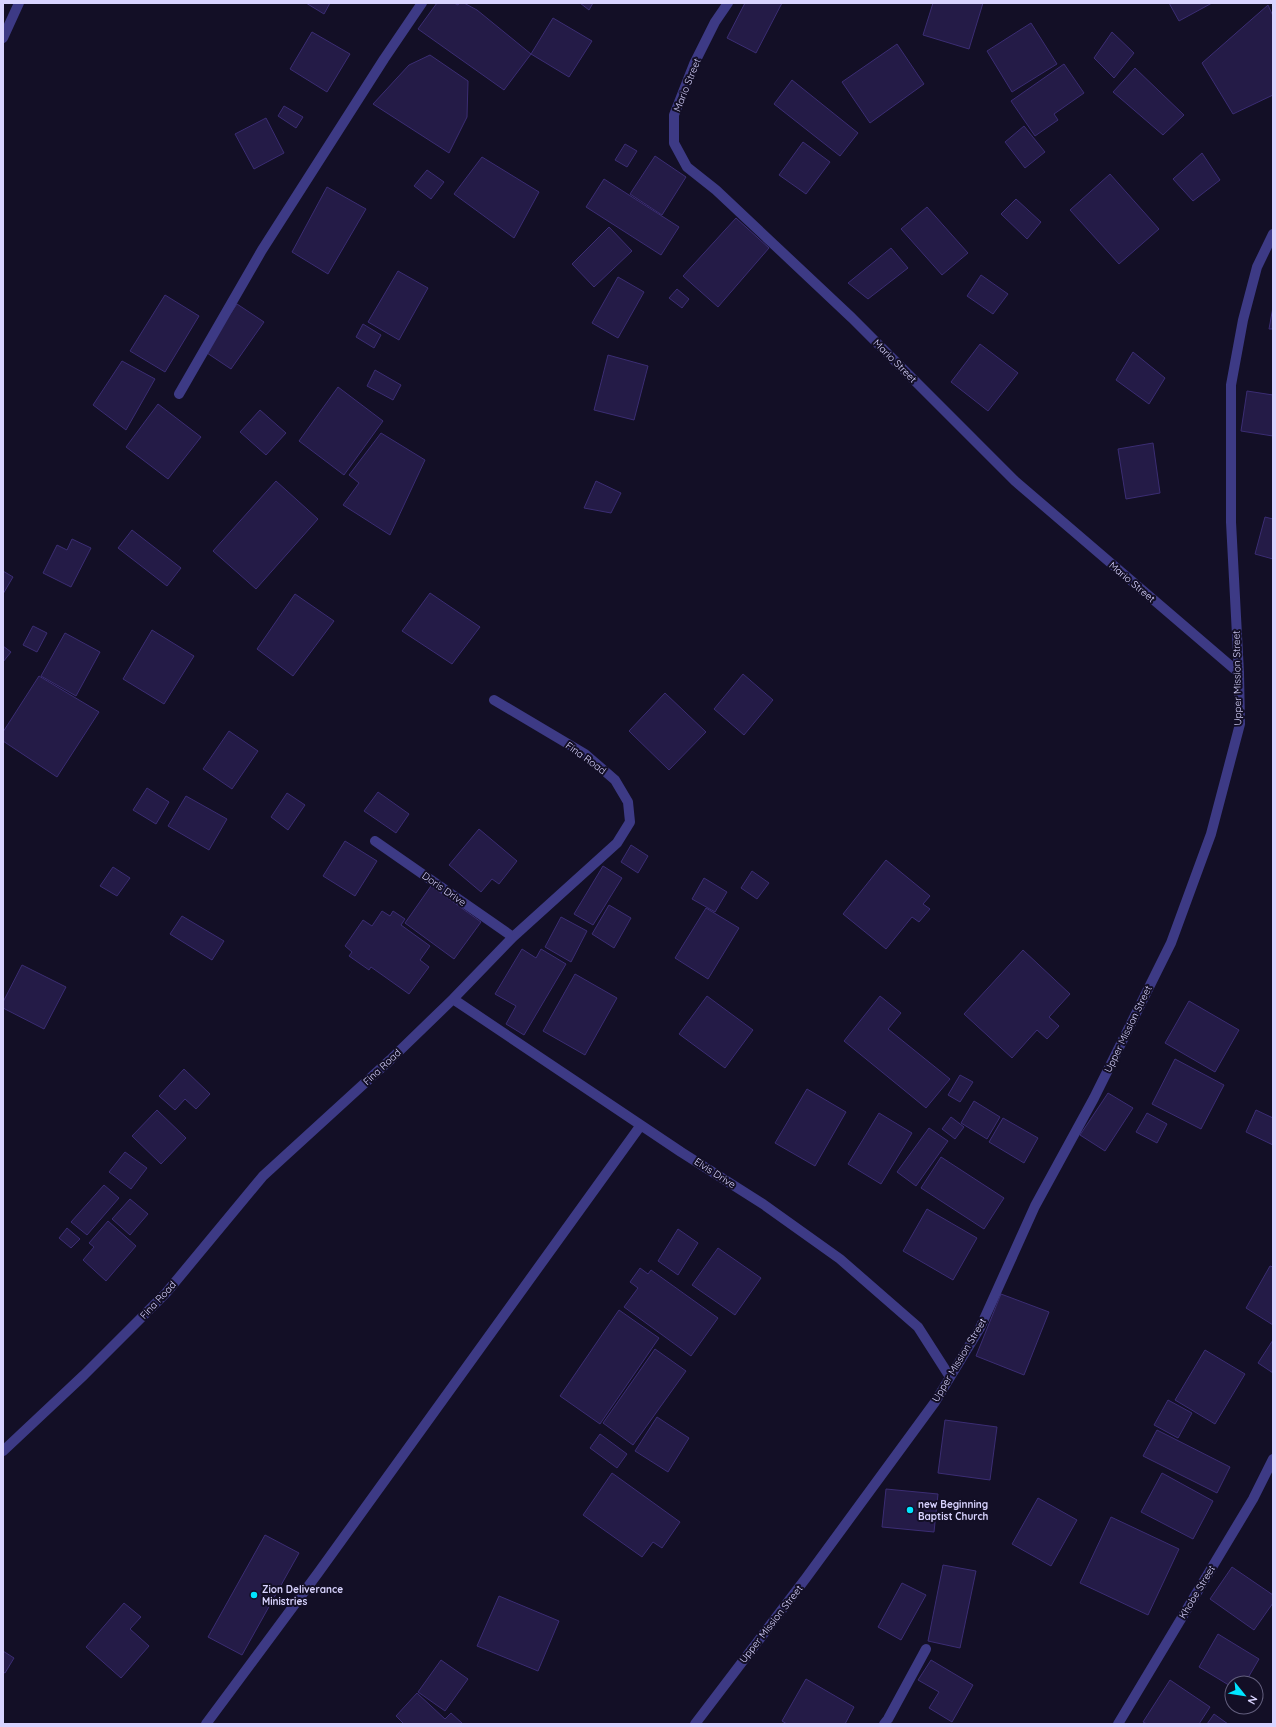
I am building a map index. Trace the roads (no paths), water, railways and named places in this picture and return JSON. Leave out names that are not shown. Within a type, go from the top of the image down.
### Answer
[{"type":"street","points":[[3,38],[19,3]]},
{"type":"street","points":[[179,394],[262,250],[375,72],[422,3]]},
{"type":"street","name":"Mario Street","points":[[728,3],[715,22],[694,64],[674,115],[674,143],[687,167],[716,190],[852,318],[1015,481],[1239,673]]},
{"type":"street","name":"Upper Mission Street","points":[[694,1724],[806,1578],[935,1402],[980,1328],[1035,1206],[1094,1098],[1171,943],[1211,834],[1240,724],[1239,673],[1231,522],[1231,385],[1243,320],[1257,267],[1273,234]]},
{"type":"street","name":"Fina Road","points":[[3,1451],[84,1375],[166,1293],[263,1176],[390,1060],[453,999],[512,937],[616,843],[630,822],[628,802],[616,780],[585,754],[494,700]]},
{"type":"street","name":"Doris Drive","points":[[374,841],[512,937]]},
{"type":"street","name":"Elvis Drive","points":[[453,999],[641,1125],[763,1204],[840,1259],[918,1327],[950,1377]]},
{"type":"street","points":[[206,1724],[318,1573],[641,1125]]},
{"type":"street","name":"Khobe Street","points":[[1118,1724],[1253,1498],[1273,1459]]},
{"type":"street","points":[[884,1724],[926,1649]]},
{"type":"place","name":"new Beginning Baptist Church","points":[[910,1510]]},
{"type":"place","name":"Zion Deliverance Ministries","points":[[254,1595]]}]
